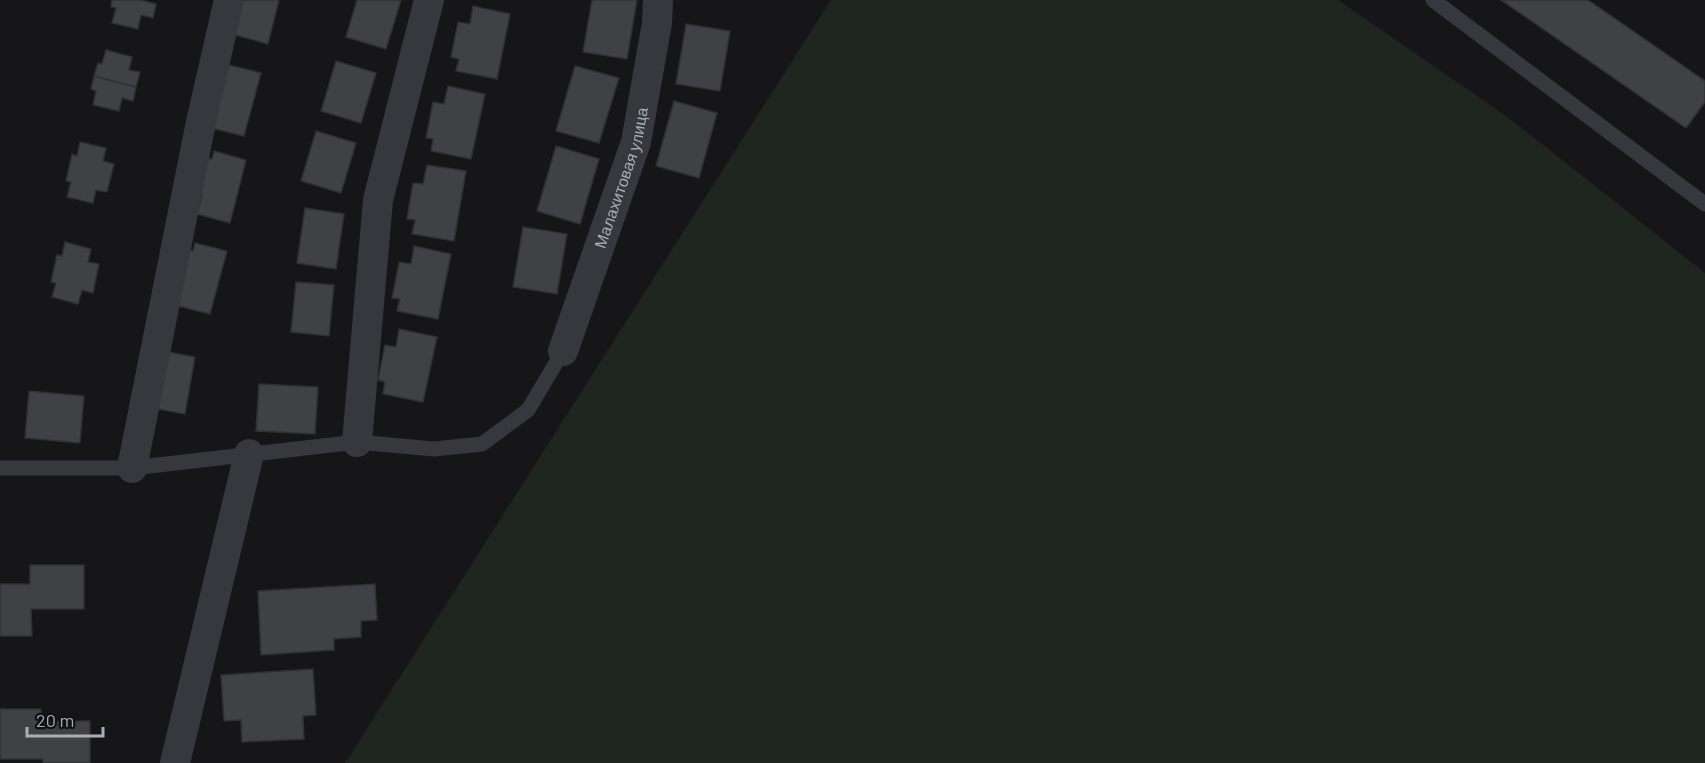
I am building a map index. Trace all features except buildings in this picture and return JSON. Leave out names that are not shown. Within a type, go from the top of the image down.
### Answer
[{"type":"street","points":[[132,468],[201,122],[229,0]]},
{"type":"street","points":[[357,442],[378,200],[429,0]]},
{"type":"street","name":"Малахитовая улица","points":[[563,351],[636,142],[657,23],[658,0]]},
{"type":"street","points":[[175,763],[249,454]]},
{"type":"lane","points":[[1433,0],[1705,204]]},
{"type":"lane","points":[[0,468],[132,468],[357,442],[434,449],[482,444],[528,410],[563,351]]},
{"type":"shaded area","points":[[831,0],[1338,0],[1509,118],[1705,273],[1705,763],[345,763]]}]
